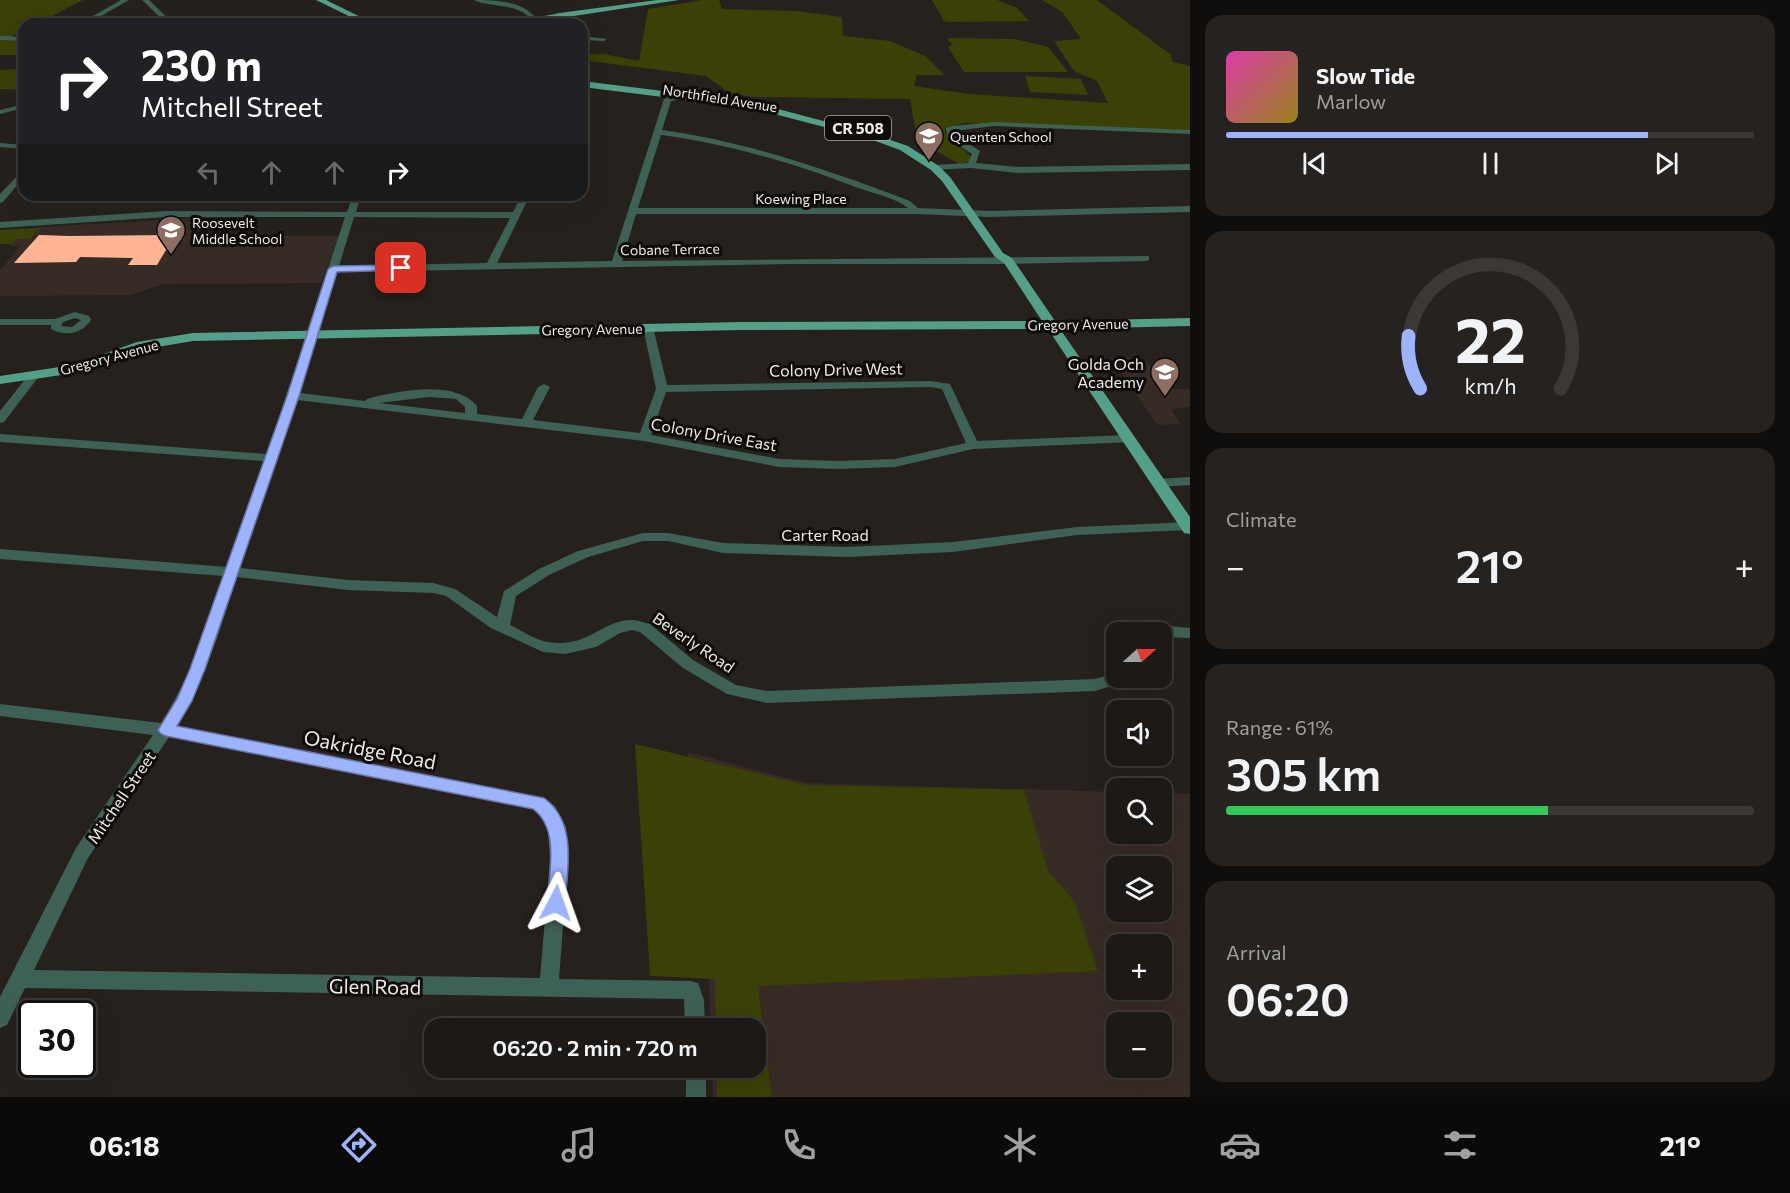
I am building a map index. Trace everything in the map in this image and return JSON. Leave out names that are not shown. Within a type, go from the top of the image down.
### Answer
[{"type":"main road","points":[[307,0],[344,18]]},
{"type":"main road","points":[[320,0],[358,18]]},
{"type":"main road","points":[[556,18],[675,0]]},
{"type":"main road","name":"Northfield Avenue","points":[[588,83],[777,111],[873,137],[904,148],[940,167]]},
{"type":"main road","name":"Northfield Avenue","points":[[588,83],[669,94],[766,103],[851,126],[911,146],[940,167],[946,179],[975,213],[999,255],[1008,261],[1189,528]]},
{"type":"main road","name":"Gregory Avenue","points":[[0,380],[75,369],[142,345],[183,339],[648,327],[1190,322]]},
{"type":"street","points":[[93,18],[126,0]]},
{"type":"street","points":[[145,0],[164,18]]},
{"type":"street","points":[[477,0],[516,8],[531,18]]},
{"type":"street","points":[[0,38],[18,39]]},
{"type":"street","points":[[588,38],[604,39]]},
{"type":"street","points":[[616,264],[669,94]]},
{"type":"street","points":[[0,112],[18,108]]},
{"type":"street","points":[[971,165],[976,153],[950,136],[950,130],[953,128],[994,123],[1190,132]]},
{"type":"street","points":[[657,132],[711,140],[833,174],[907,203],[916,211]]},
{"type":"street","points":[[0,146],[18,147]]},
{"type":"street","points":[[940,167],[971,165],[1018,170],[1190,167]]},
{"type":"street","points":[[0,200],[18,179]]},
{"type":"street","points":[[0,184],[18,185]]},
{"type":"street","name":"Mitchell Street","points":[[0,1018],[82,853],[166,730],[184,701],[198,669],[293,396],[355,201]]},
{"type":"street","points":[[491,266],[523,201]]},
{"type":"street","name":"Koewing Place","points":[[633,211],[975,213],[1190,209]]},
{"type":"street","points":[[0,225],[166,214],[516,215]]},
{"type":"street","name":"Cobane Terrace","points":[[333,269],[790,261],[1008,261],[1146,258]]},
{"type":"street","points":[[0,322],[57,322]]},
{"type":"street","points":[[644,437],[662,389],[648,327]]},
{"type":"street","points":[[0,419],[34,375]]},
{"type":"street","name":"Colony Drive West","points":[[662,389],[931,384],[946,386],[973,445]]},
{"type":"street","points":[[525,424],[544,387]]},
{"type":"street","points":[[363,404],[383,398],[445,394],[461,398],[471,406],[471,417]]},
{"type":"street","name":"Colony Drive East","points":[[293,396],[644,437],[779,463],[838,465],[895,463],[973,445],[1128,439]]},
{"type":"street","points":[[0,438],[271,458]]},
{"type":"street","points":[[1158,483],[1190,481]]},
{"type":"street","name":"Carter Road","points":[[502,627],[509,594],[536,577],[583,554],[643,537],[668,537],[723,548],[846,552],[953,547],[1077,531],[1189,528]]},
{"type":"street","name":"Beverly Road","points":[[0,554],[232,572],[348,585],[433,588],[450,592],[502,627],[543,647],[565,649],[591,643],[616,629],[632,625],[645,628],[688,664],[732,690],[767,697],[1095,685],[1106,682]]},
{"type":"street","points":[[1172,631],[1190,633]]},
{"type":"street","name":"Oakridge Road","points":[[0,710],[166,730],[538,803],[549,811],[557,827],[559,860],[549,989]]},
{"type":"street","name":"Glen Road","points":[[19,979],[691,990],[695,1018]]},
{"type":"street","points":[[696,1078],[696,1097]]},
{"type":"shaded area","name":"Roosevelt Middle School","points":[[199,218],[190,236],[339,236],[321,283],[163,284],[130,295],[0,296],[0,271],[19,247],[9,246],[15,239],[31,239],[39,227]]},
{"type":"shaded area","name":"Golda Och Academy","points":[[1129,357],[1132,362],[1147,361],[1158,376],[1167,378],[1177,385],[1168,387],[1168,389],[1190,389],[1190,407],[1171,409],[1181,424],[1158,425],[1110,358]]},
{"type":"shaded area","points":[[688,752],[806,783],[1106,792],[1106,844],[1172,844],[1172,793],[1190,794],[1190,1097],[713,1097],[712,1078],[766,1078],[766,1018],[711,1018]]},
{"type":"green space","points":[[0,0],[83,0],[48,18],[18,18],[18,33],[9,38],[18,39],[18,55],[0,55]]},
{"type":"green space","points":[[702,0],[719,0],[722,9],[795,11],[842,17],[843,36],[890,41],[925,56],[945,75],[917,75],[914,86],[969,94],[1108,103],[1097,81],[1074,71],[1054,41],[1081,39],[1062,12],[1042,0],[1097,0],[1170,54],[1173,62],[1190,66],[1190,132],[965,123],[945,129],[945,134],[975,160],[959,164],[917,140],[910,99],[753,97],[730,93],[706,76],[588,61],[588,55],[604,54],[639,61],[648,9]]},
{"type":"green space","points":[[932,0],[997,0],[1017,8],[1029,21],[948,22],[944,21]]},
{"type":"green space","points":[[947,38],[1015,39],[1048,47],[1068,72],[964,72],[948,47],[952,45]]},
{"type":"green space","points":[[18,69],[18,90],[0,89],[0,70]]},
{"type":"green space","points":[[1025,76],[1081,79],[1088,95],[1030,92]]},
{"type":"green space","points":[[39,228],[31,239],[16,239],[11,244],[0,244],[0,230]]},
{"type":"green space","points":[[635,744],[806,785],[1024,790],[1048,871],[1075,902],[1098,971],[758,986],[762,1018],[716,1018],[715,979],[650,976]]},
{"type":"green space","points":[[766,1049],[772,1097],[717,1097],[717,1078],[766,1078]]},
{"type":"building","name":"Roosevelt Middle School","points":[[39,235],[171,235],[165,246],[169,245],[157,265],[128,265],[133,258],[80,257],[76,262],[14,263]]},
{"type":"place","name":"Quenten School","points":[[929,162]]},
{"type":"place","name":"Roosevelt Middle School","points":[[171,256]]},
{"type":"place","name":"Golda Och Academy","points":[[1165,398]]},
{"type":"route","points":[[401,268],[333,269],[293,396],[198,669],[184,701],[166,730],[538,803],[549,811],[557,827],[559,860],[556,903]]}]
